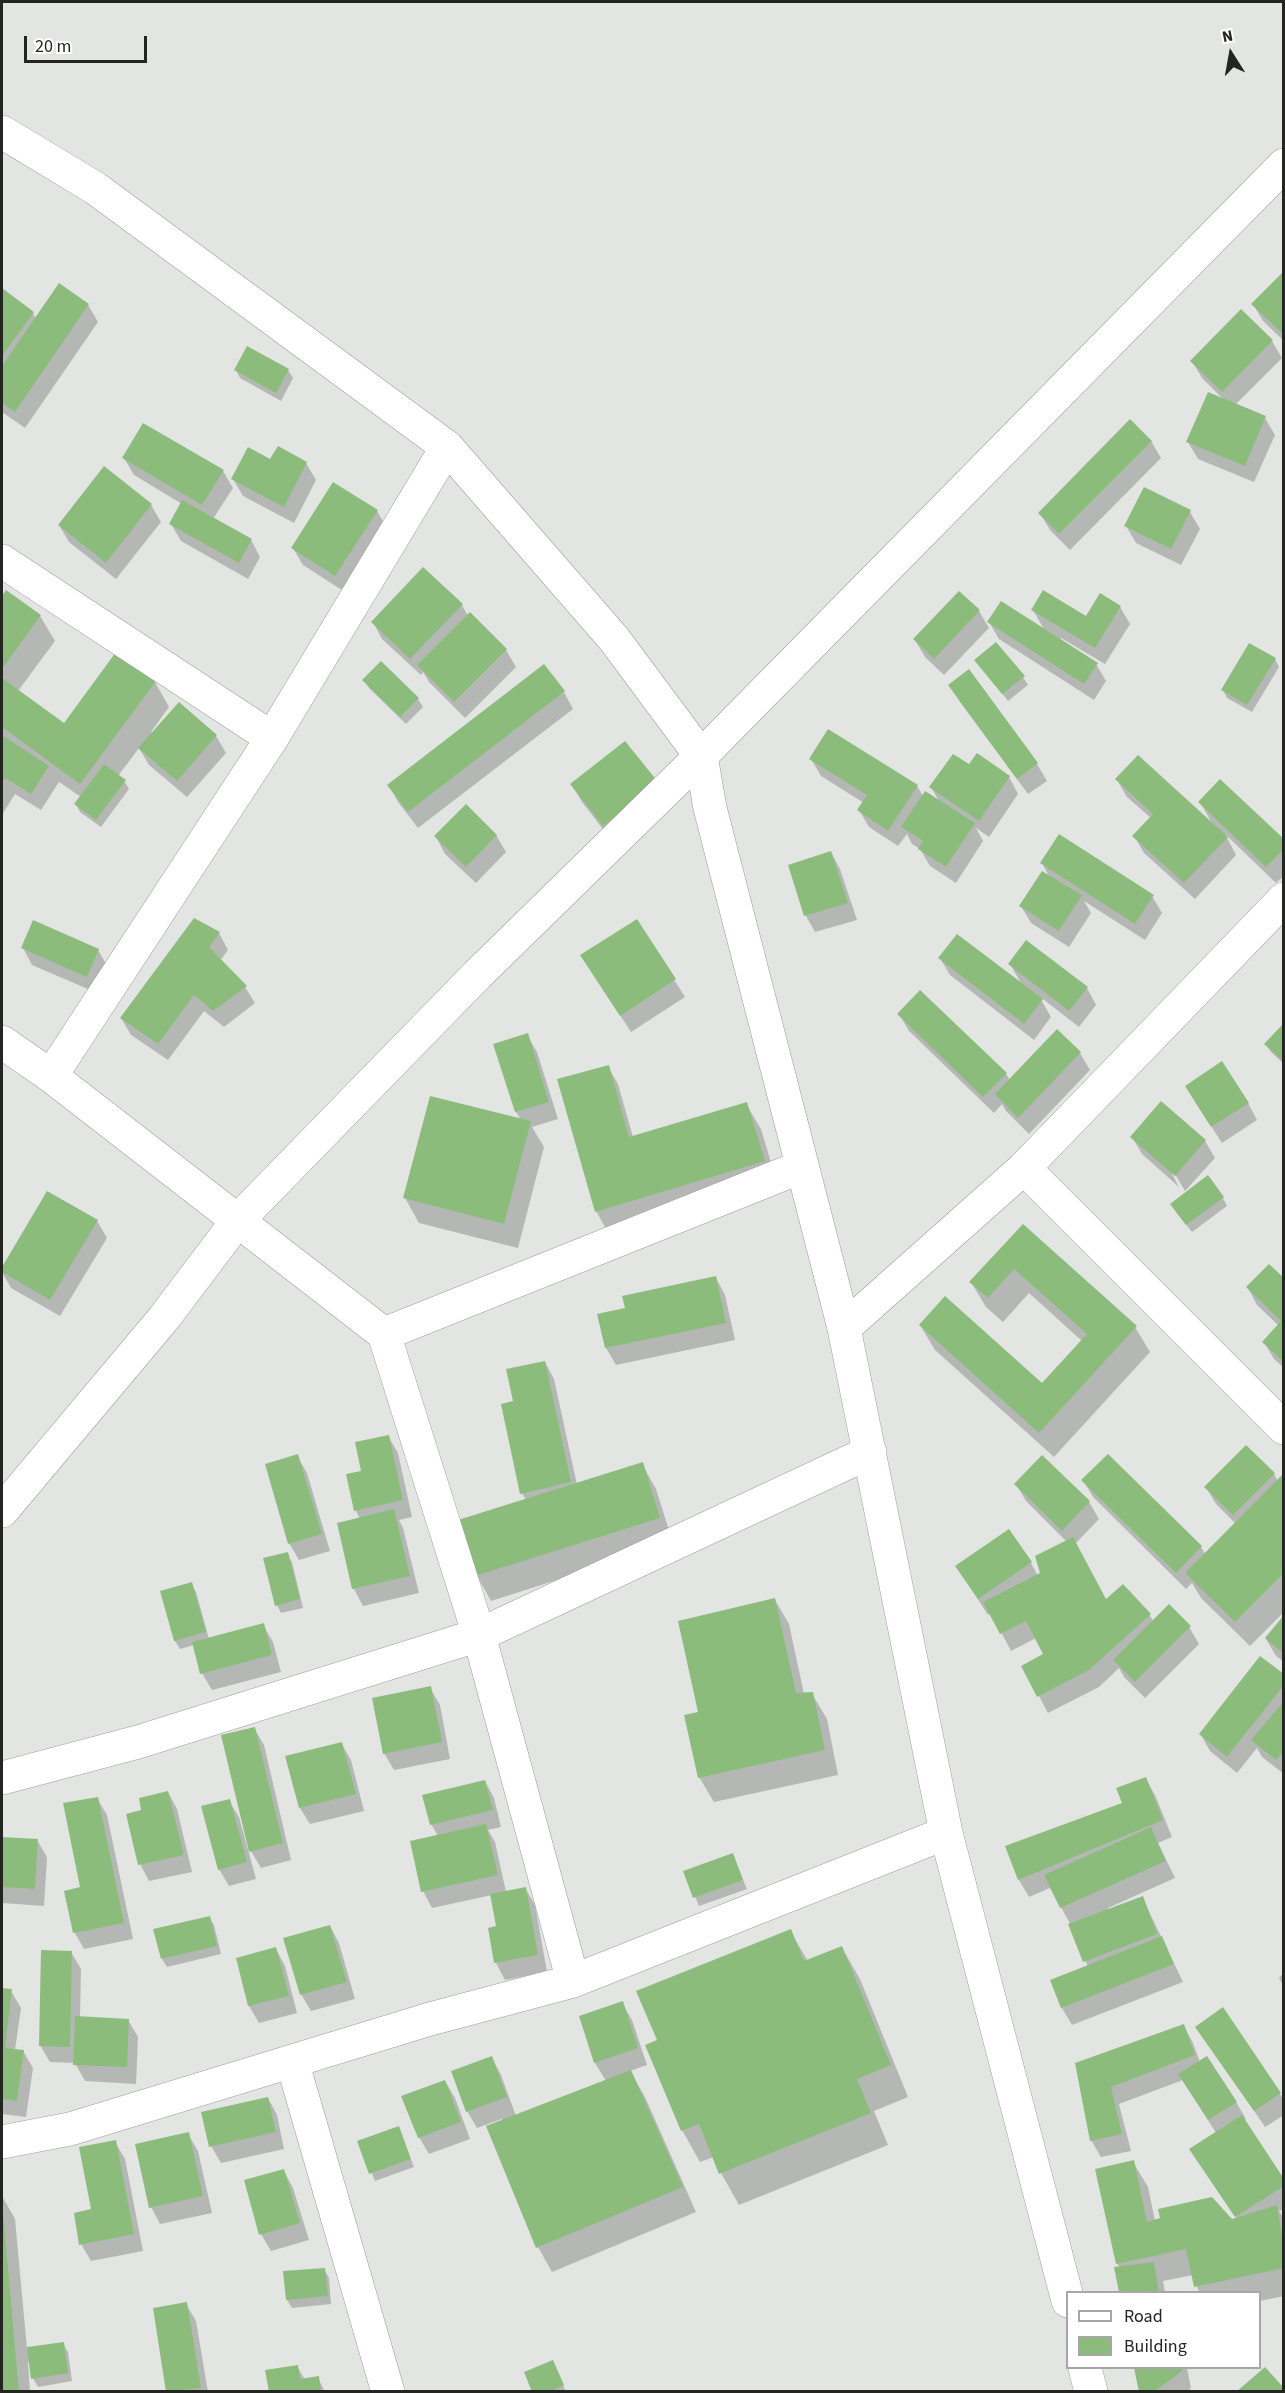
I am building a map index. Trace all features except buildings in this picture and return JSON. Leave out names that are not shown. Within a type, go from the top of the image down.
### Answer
[{"type":"street","points":[[2,132],[95,188],[447,447],[614,639],[701,756],[711,808],[844,1328],[946,1833],[1066,2293]]},
{"type":"street","points":[[2,1511],[164,1318],[238,1220],[477,975],[701,756],[1283,167]]},
{"type":"street","points":[[51,1076],[272,738],[447,447]]},
{"type":"street","points":[[2,561],[272,738]]},
{"type":"street","points":[[844,1328],[1024,1168],[1284,899]]},
{"type":"street","points":[[2,1042],[51,1076],[384,1334],[479,1635],[573,1981]]},
{"type":"street","points":[[384,1334],[801,1167]]},
{"type":"street","points":[[1024,1168],[1282,1423]]},
{"type":"street","points":[[2,1778],[138,1742],[479,1635],[870,1452]]},
{"type":"street","points":[[2,2142],[70,2129],[430,2019],[573,1981],[946,1833]]},
{"type":"street","points":[[292,2061],[388,2391]]},
{"type":"street","points":[[1086,2369],[1091,2391]]}]
